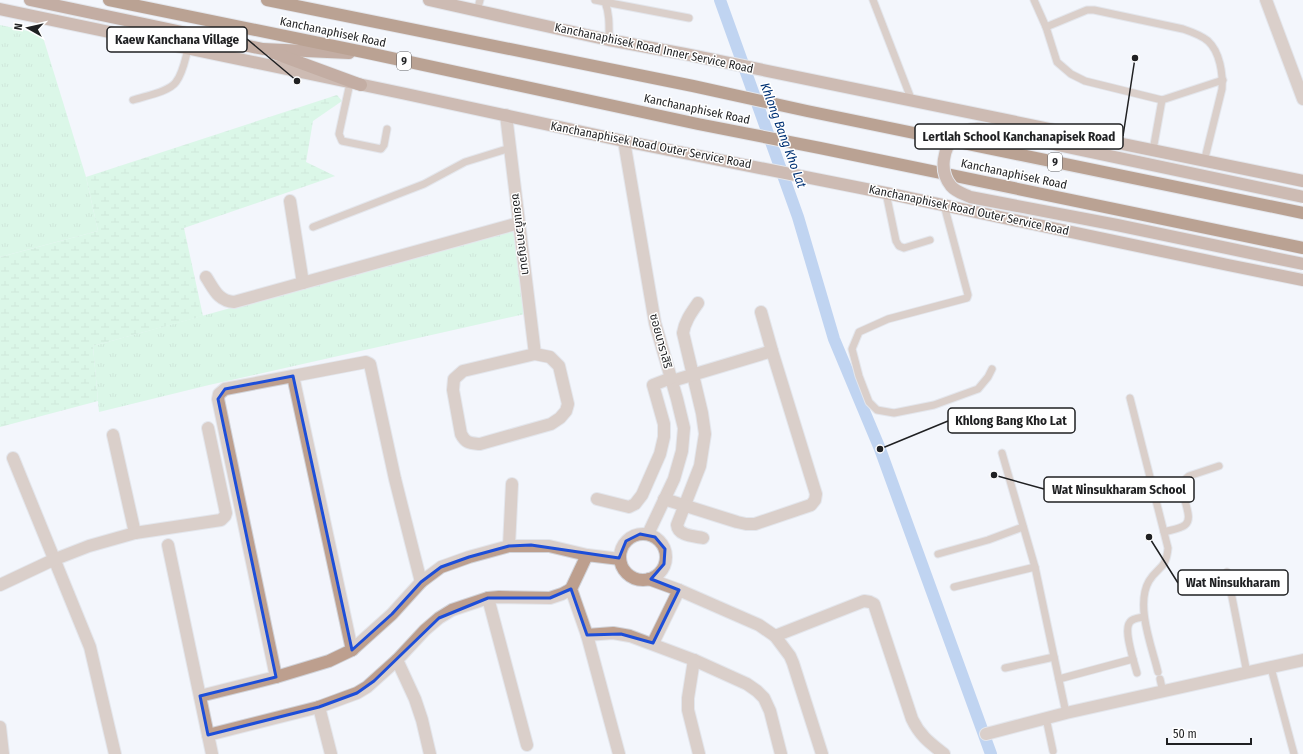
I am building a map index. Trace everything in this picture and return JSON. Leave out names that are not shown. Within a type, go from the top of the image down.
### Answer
[{"type":"highway","name":"Kanchanaphisek Road","points":[[109,0],[368,53],[698,124],[1303,248]]},
{"type":"highway","name":"Kanchanaphisek Road","points":[[267,0],[693,86],[807,111],[1303,213]]},
{"type":"main road","points":[[30,0],[263,49],[368,53]]},
{"type":"main road","name":"Kanchanaphisek Road Inner Service Road","points":[[429,0],[478,5],[610,40],[685,54],[1303,182]]},
{"type":"main road","name":"Kanchanaphisek Road Outer Service Road","points":[[0,9],[624,141],[825,180],[1228,266],[1303,280]]},
{"type":"main road","points":[[263,49],[355,84]]},
{"type":"main road","points":[[1303,197],[973,128],[956,135],[950,143],[943,163],[944,172],[952,187],[970,197],[1116,225],[1303,264]]},
{"type":"street","points":[[1266,0],[1303,99]]},
{"type":"street","name":"ซอยแก้วกาญจนา","points":[[506,115],[535,354]]},
{"type":"street","name":"ซอยนาราสิริ","points":[[624,141],[656,323],[684,428],[682,451],[674,479],[648,534]]},
{"type":"street","points":[[290,201],[302,283]]},
{"type":"street","points":[[206,277],[222,300],[234,302],[519,223]]},
{"type":"street","points":[[698,303],[685,323],[683,333],[702,413],[705,434],[700,466],[677,525],[680,533],[703,538]]},
{"type":"street","points":[[664,499],[737,522],[751,524],[755,524],[811,504],[814,500],[816,494],[761,312]]},
{"type":"street","points":[[597,499],[629,507],[635,504],[642,495],[660,454],[664,437],[664,424],[653,385],[772,351]]},
{"type":"street","points":[[535,354],[550,357],[560,366],[568,404],[566,411],[560,418],[551,424],[480,444],[470,443],[464,440],[461,434],[453,390],[454,378],[463,371],[535,354]]},
{"type":"street","points":[[276,677],[218,399],[219,394],[226,389],[366,362],[370,364],[395,480],[421,582]]},
{"type":"street","points":[[293,376],[352,650]]},
{"type":"street","points":[[0,585],[53,560],[89,546],[135,533],[221,520],[226,513],[208,428]]},
{"type":"street","points":[[113,435],[135,533]]},
{"type":"street","points":[[12,458],[90,647],[115,754]]},
{"type":"street","points":[[509,546],[512,484]]},
{"type":"street","points":[[640,534],[648,534],[661,542],[666,557],[661,571],[656,576],[642,580],[629,575],[624,570],[620,558],[622,548],[626,541],[632,536],[640,534]]},
{"type":"street","points":[[168,545],[212,754]]},
{"type":"street","points":[[200,696],[276,677],[329,661],[352,650],[392,614],[421,582],[441,567],[469,557],[509,546],[549,546],[587,555],[620,558]]},
{"type":"street","points":[[208,735],[319,707],[357,693],[367,687],[397,660],[425,630],[439,618],[452,610],[488,598],[550,598],[562,594],[571,589],[587,555]]},
{"type":"street","points":[[649,579],[679,590],[759,625],[775,636],[790,656],[793,663],[822,754]]},
{"type":"street","points":[[571,589],[587,635],[619,754]]},
{"type":"street","points":[[653,644],[679,590]]},
{"type":"street","points":[[488,598],[527,745]]},
{"type":"street","points":[[775,636],[864,601],[874,604],[917,730],[944,754]]},
{"type":"street","points":[[587,635],[621,634],[653,644],[694,660],[757,690],[764,698],[770,711],[782,754]]},
{"type":"street","points":[[397,660],[416,700],[430,754]]},
{"type":"street","points":[[694,660],[688,698],[688,710],[699,754]]},
{"type":"street","points":[[986,734],[1066,713],[1303,660]]},
{"type":"street","points":[[319,707],[331,754]]},
{"type":"street","points":[[0,727],[3,754]]},
{"type":"lane","points":[[595,0],[689,18]]},
{"type":"lane","points":[[873,0],[912,101]]},
{"type":"lane","points":[[1034,0],[1046,27],[1057,62],[1071,74],[1085,81],[1162,100],[1223,80]]},
{"type":"lane","points":[[604,2],[609,16],[610,40]]},
{"type":"lane","points":[[1046,27],[1087,10],[1094,10],[1183,29],[1208,41],[1218,58],[1223,80],[1204,162]]},
{"type":"lane","points":[[133,100],[169,89],[176,83],[181,74],[188,49]]},
{"type":"lane","points":[[355,84],[340,129],[339,134],[342,141],[380,149],[384,145],[387,129]]},
{"type":"lane","points":[[1153,150],[1162,100]]},
{"type":"lane","points":[[313,227],[424,184],[465,162],[510,148]]},
{"type":"lane","points":[[886,193],[896,242],[899,246],[904,248],[930,240]]},
{"type":"lane","points":[[944,205],[968,295],[967,298],[888,319],[859,332],[852,349],[859,376],[869,402],[877,410],[894,413],[934,404],[978,389],[988,377],[992,369]]},
{"type":"lane","points":[[1130,398],[1168,548],[1166,562],[1149,580],[1143,599],[1144,616],[1163,692]]},
{"type":"lane","points":[[1002,453],[1035,567],[1066,713]]},
{"type":"lane","points":[[1164,532],[1184,526],[1188,522],[1182,482],[1185,478],[1219,466]]},
{"type":"lane","points":[[938,554],[981,542],[1023,527]]},
{"type":"lane","points":[[954,587],[1035,567]]},
{"type":"lane","points":[[1227,572],[1247,673]]},
{"type":"lane","points":[[1136,673],[1127,631],[1130,622],[1144,616]]},
{"type":"lane","points":[[1005,668],[1054,657]]},
{"type":"lane","points":[[1059,679],[1133,659]]},
{"type":"lane","points":[[1271,668],[1294,754]]},
{"type":"lane","points":[[1046,718],[1052,751]]},
{"type":"highlighted area","points":[[293,376],[352,650],[392,614],[421,582],[441,567],[469,557],[509,546],[531,545],[619,558],[626,541],[640,534],[655,537],[665,549],[664,564],[651,579],[679,590],[653,643],[621,634],[587,635],[571,589],[550,598],[488,598],[439,618],[374,681],[357,693],[319,707],[208,735],[200,696],[276,677],[218,399],[225,389]]},
{"type":"green space","points":[[0,25],[42,34],[86,177],[98,231],[0,257]]},
{"type":"green space","points":[[337,95],[342,101],[313,121],[306,162],[335,176],[184,228],[203,316],[93,346],[98,401],[0,427],[0,257],[98,231],[86,177]]},
{"type":"green space","points":[[513,230],[525,314],[209,385],[99,412],[93,346]]},
{"type":"waterway","name":"Khlong Bang Kho Lat","points":[[720,0],[798,217],[834,339],[880,449],[991,754]]},
{"type":"place","name":"Lertlah School Kanchanapisek Road","points":[[1135,58]]},
{"type":"place","name":"Kaew Kanchana Village","points":[[297,81]]},
{"type":"place","name":"Khlong Bang Kho Lat","points":[[880,449]]},
{"type":"place","name":"Wat Ninsukharam School","points":[[994,475]]},
{"type":"place","name":"Wat Ninsukharam","points":[[1149,537]]}]
